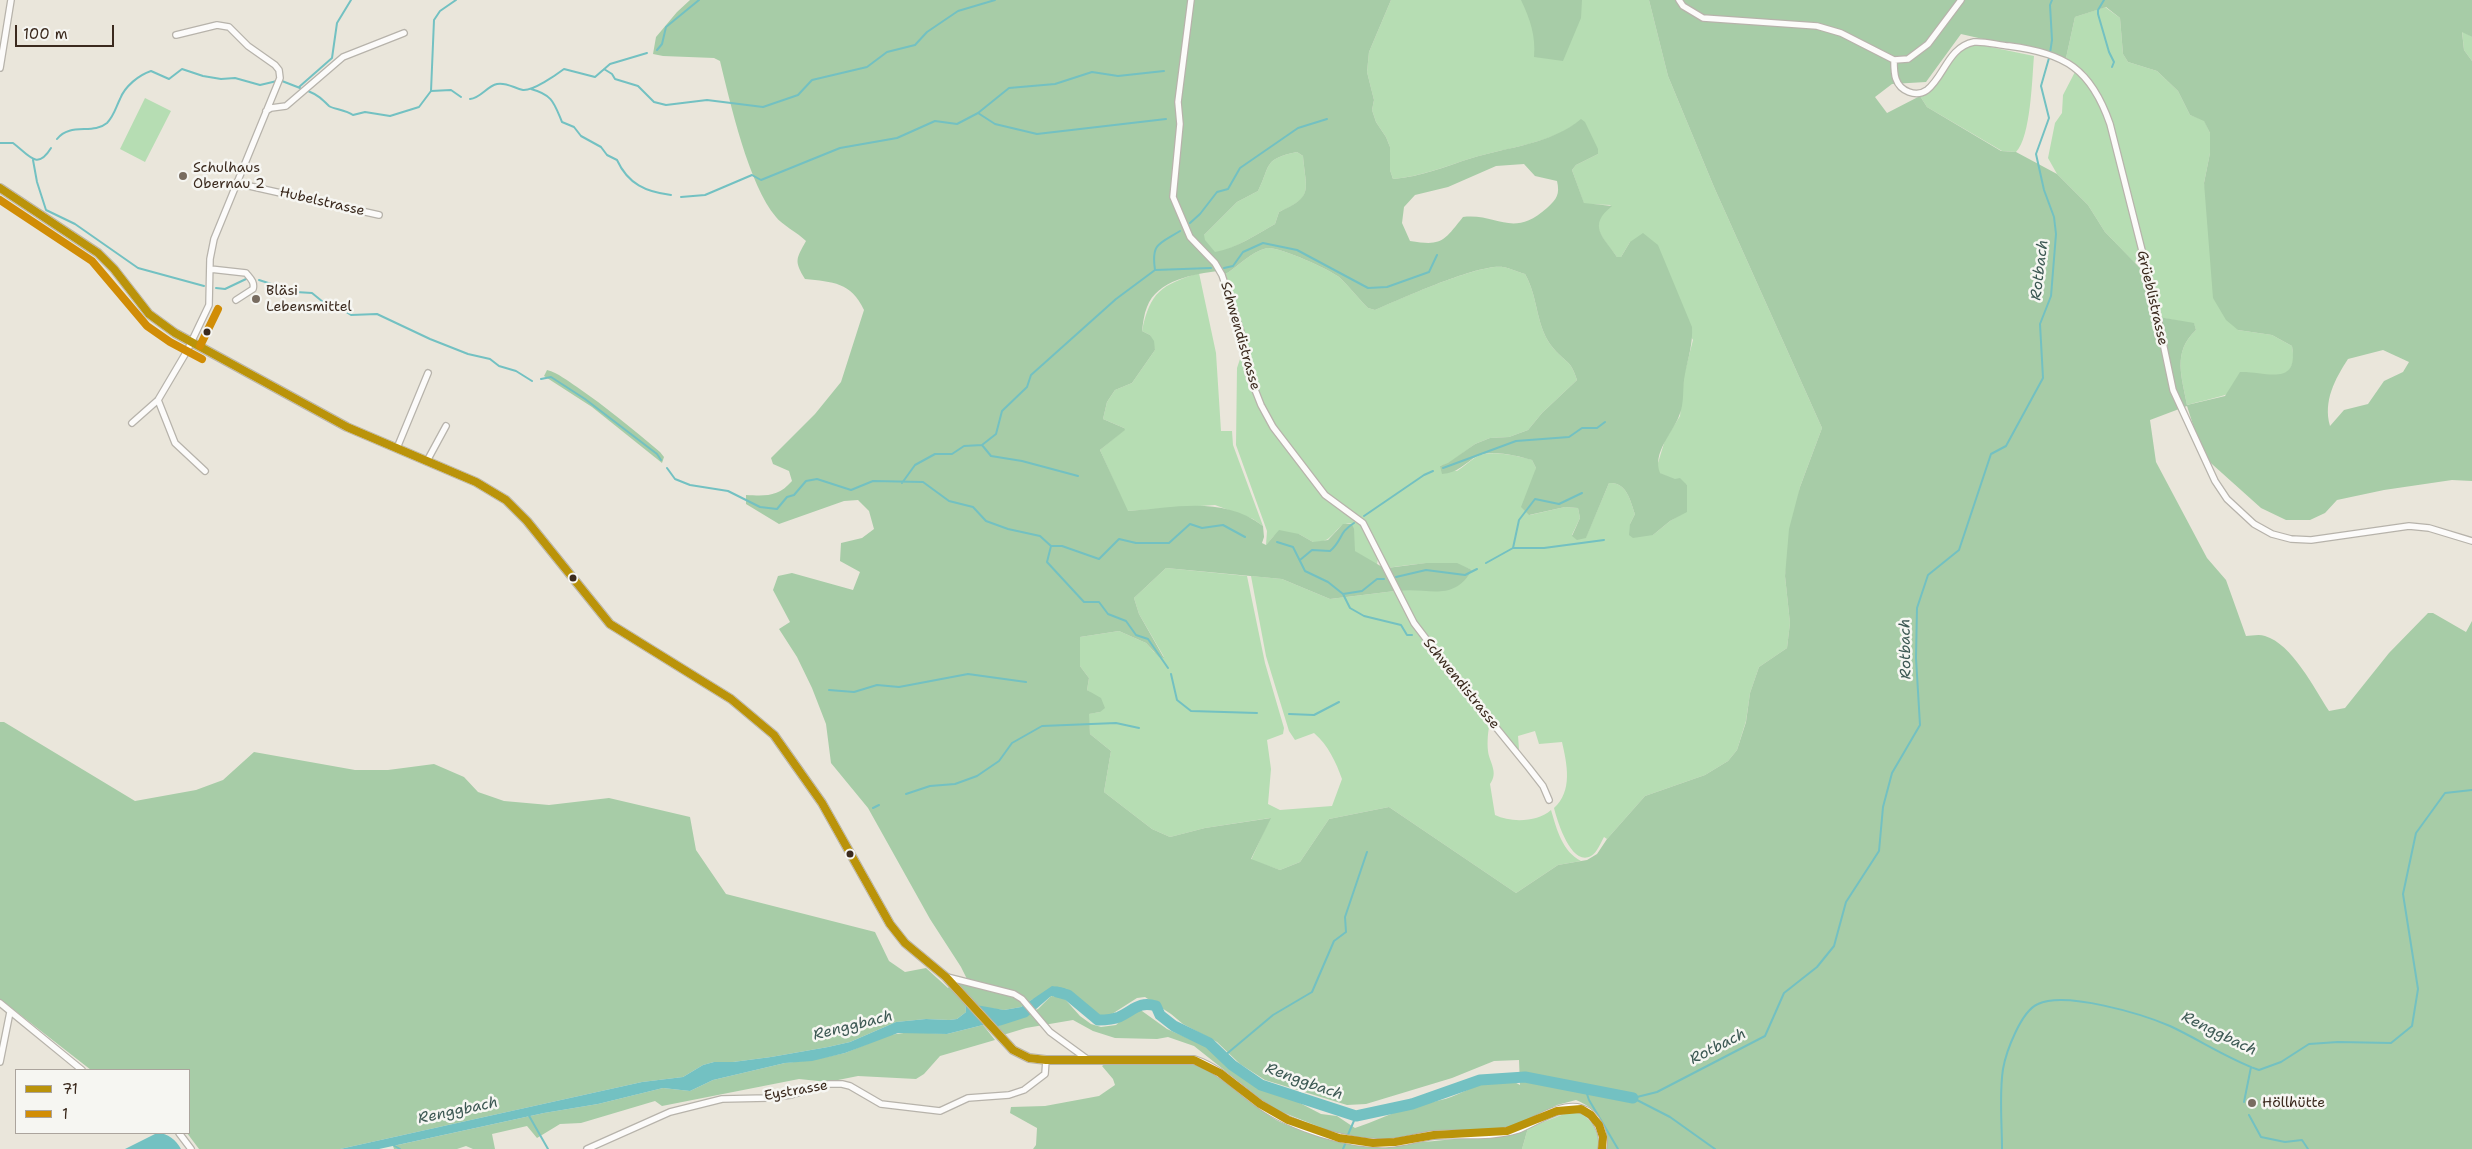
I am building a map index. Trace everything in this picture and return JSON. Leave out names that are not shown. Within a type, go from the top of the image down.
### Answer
[{"type":"street","points":[[0,68],[12,0]]},
{"type":"street","name":"Schwendistrasse","points":[[1191,0],[1178,102],[1180,124],[1173,197],[1190,237],[1214,263],[1222,275],[1241,332],[1248,372],[1261,405],[1273,427],[1325,495],[1363,523],[1414,623],[1538,780],[1549,800]]},
{"type":"street","points":[[1679,0],[1683,6],[1703,18],[1817,26],[1841,33],[1894,60],[1908,59],[1928,44],[1961,0]]},
{"type":"street","points":[[132,423],[158,400],[191,342],[209,305],[210,268],[214,239],[280,78],[279,70],[275,65],[248,46],[229,27],[224,25],[208,26],[194,32],[176,35]]},
{"type":"street","points":[[266,111],[271,108],[286,106],[343,57],[404,33]]},
{"type":"street","name":"Grüeblistrasse","points":[[1894,60],[1896,80],[1907,92],[1919,94],[1928,90],[1953,55],[1974,42],[2020,48],[2056,58],[2076,67],[2084,75],[2103,103],[2151,286],[2173,390],[2215,481],[2235,509],[2266,531],[2296,540],[2409,526],[2440,531],[2472,541]]},
{"type":"street","name":"Hubelstrasse","points":[[236,183],[379,215]]},
{"type":"street","points":[[0,188],[98,253],[114,269],[149,314],[191,342],[347,427],[476,482],[506,500],[527,521],[610,624],[731,699],[774,735],[822,803],[890,924],[905,943],[946,977],[1012,1050],[1029,1058],[1046,1060],[1194,1060],[1203,1063],[1281,1117],[1351,1141],[1388,1143],[1432,1136],[1499,1133],[1516,1129],[1560,1110],[1575,1108],[1586,1111],[1599,1126],[1603,1136],[1602,1149]]},
{"type":"street","points":[[210,268],[246,273],[251,278],[253,289],[236,300]]},
{"type":"street","points":[[397,448],[428,373]]},
{"type":"street","points":[[158,400],[174,443],[205,471]]},
{"type":"street","points":[[427,461],[440,433],[446,426]]},
{"type":"street","points":[[946,977],[1014,994],[1022,999],[1039,1020],[1063,1044],[1087,1059]]},
{"type":"street","points":[[0,1003],[81,1069]]},
{"type":"street","points":[[0,1062],[10,1012]]},
{"type":"street","name":"Eystrasse","points":[[587,1149],[680,1108],[722,1099],[768,1098],[791,1095],[829,1084],[850,1086],[887,1106],[940,1111],[968,1098],[1008,1095],[1024,1090],[1045,1074],[1046,1060]]},
{"type":"street","points":[[181,1134],[192,1149]]},
{"type":"green space","points":[[690,0],[1391,0],[1369,52],[1367,72],[1374,100],[1372,110],[1376,122],[1390,147],[1390,170],[1393,179],[1423,174],[1472,158],[1529,144],[1556,134],[1581,119],[1585,122],[1598,149],[1598,154],[1576,165],[1572,170],[1584,203],[1612,206],[1604,213],[1599,225],[1603,237],[1617,257],[1621,257],[1630,242],[1643,233],[1658,245],[1692,327],[1681,411],[1661,451],[1658,466],[1660,473],[1675,479],[1680,478],[1687,485],[1687,512],[1670,521],[1653,535],[1633,538],[1629,535],[1630,524],[1635,514],[1627,493],[1620,485],[1609,483],[1586,538],[1577,540],[1572,536],[1580,518],[1578,508],[1565,507],[1529,515],[1521,507],[1536,468],[1532,460],[1505,454],[1483,454],[1457,470],[1442,474],[1440,466],[1448,463],[1475,444],[1490,438],[1509,437],[1528,430],[1542,413],[1577,380],[1570,365],[1554,349],[1543,331],[1533,293],[1525,274],[1503,267],[1476,271],[1439,283],[1375,310],[1368,308],[1333,273],[1292,254],[1267,248],[1250,256],[1224,275],[1219,271],[1177,280],[1159,290],[1152,298],[1145,313],[1142,331],[1150,335],[1154,341],[1155,350],[1132,383],[1115,390],[1107,402],[1103,419],[1125,430],[1100,450],[1128,511],[1181,506],[1215,507],[1231,510],[1247,516],[1263,526],[1264,537],[1262,543],[1266,545],[1279,530],[1299,534],[1313,542],[1328,540],[1343,524],[1352,524],[1355,551],[1384,568],[1395,591],[1330,599],[1282,579],[1166,568],[1134,598],[1139,614],[1164,658],[1159,657],[1146,643],[1119,631],[1080,637],[1080,666],[1089,678],[1087,690],[1101,698],[1105,708],[1100,712],[1089,714],[1090,734],[1111,751],[1104,792],[1152,829],[1170,837],[1205,828],[1271,818],[1251,859],[1280,870],[1300,862],[1329,819],[1389,807],[1516,893],[1558,865],[1587,860],[1597,854],[1607,839],[1645,796],[1705,775],[1728,761],[1737,750],[1746,722],[1750,693],[1759,667],[1787,648],[1790,623],[1785,576],[1789,529],[1800,487],[1822,428],[1714,187],[1668,76],[1649,0],[2472,0],[2472,37],[2462,32],[2464,50],[2472,61],[2472,481],[2452,480],[2384,490],[2337,500],[2325,513],[2310,520],[2286,520],[2261,508],[2203,456],[2187,406],[2150,420],[2156,462],[2207,558],[2226,580],[2246,636],[2265,636],[2284,648],[2302,668],[2329,711],[2345,708],[2389,653],[2428,613],[2433,613],[2466,632],[2472,621],[2472,1149],[1605,1149],[1605,1132],[1600,1119],[1590,1108],[1576,1100],[1557,1105],[1521,1124],[1501,1130],[1379,1140],[1347,1138],[1272,1108],[1194,1046],[1168,1037],[1157,1039],[1115,1038],[1093,1031],[1073,1020],[1026,1028],[1003,1035],[996,1027],[1038,1009],[1051,996],[1033,999],[1021,1007],[1004,1010],[979,1007],[956,982],[962,984],[967,979],[961,967],[930,919],[868,808],[831,763],[826,724],[797,657],[779,629],[790,622],[773,590],[778,576],[792,573],[853,590],[860,572],[840,561],[841,543],[862,538],[874,529],[869,511],[858,500],[844,501],[779,524],[746,504],[746,495],[777,493],[792,481],[789,471],[773,464],[771,458],[815,414],[841,382],[864,310],[859,301],[847,289],[833,283],[805,279],[801,273],[798,256],[806,241],[776,217],[757,185],[742,143],[720,61],[714,58],[653,54],[656,37]],"holes":[[[2106,7],[2120,18],[2123,54],[2128,62],[2157,71],[2178,91],[2190,115],[2204,121],[2210,133],[2210,153],[2204,183],[2213,298],[2226,320],[2238,330],[2272,335],[2292,346],[2293,359],[2290,368],[2285,372],[2278,374],[2240,372],[2225,396],[2187,405],[2181,375],[2181,356],[2189,338],[2196,330],[2194,323],[2153,316],[2142,270],[2105,232],[2088,205],[2057,174],[2016,152],[2001,151],[1927,107],[1920,96],[1887,113],[1875,97],[1892,84],[1926,82],[1961,34],[2066,58],[2075,17]],[[1297,152],[1303,156],[1306,185],[1303,196],[1279,212],[1275,224],[1238,244],[1215,252],[1205,240],[1204,235],[1237,202],[1258,191],[1270,164],[1278,157]],[[1524,164],[1535,176],[1557,181],[1558,193],[1547,208],[1524,222],[1505,223],[1486,218],[1463,217],[1451,232],[1441,240],[1429,243],[1410,241],[1402,223],[1404,207],[1415,195],[1448,187],[1496,166]],[[2383,350],[2409,362],[2403,372],[2384,381],[2368,404],[2344,410],[2330,426],[2328,417],[2329,399],[2335,382],[2348,359]],[[1073,993],[1097,1016],[1103,1017],[1112,1014],[1137,998],[1145,997],[1183,1024],[1217,1042],[1240,1064],[1265,1080],[1347,1105],[1366,1104],[1452,1078],[1494,1061],[1519,1060],[1520,1085],[1503,1080],[1485,1083],[1451,1097],[1410,1107],[1355,1128],[1337,1116],[1321,1114],[1298,1102],[1259,1088],[1210,1048],[1167,1029],[1142,1011],[1130,1012],[1116,1025],[1101,1027],[1091,1024],[1080,1016],[1063,997],[1052,996]]]},
{"type":"green space","points":[[1391,0],[1649,0],[1668,76],[1714,187],[1822,428],[1800,487],[1785,576],[1790,623],[1787,648],[1759,667],[1750,693],[1746,721],[1737,750],[1728,761],[1705,775],[1645,796],[1607,839],[1604,837],[1593,855],[1584,858],[1577,855],[1566,841],[1554,808],[1564,794],[1567,777],[1566,759],[1562,742],[1539,744],[1535,731],[1518,736],[1519,749],[1517,751],[1428,642],[1398,591],[1472,570],[1462,566],[1441,563],[1387,568],[1369,529],[1330,498],[1271,421],[1251,378],[1239,316],[1224,275],[1255,253],[1267,248],[1273,248],[1333,273],[1368,308],[1375,310],[1439,283],[1476,271],[1503,267],[1525,274],[1533,293],[1543,331],[1554,349],[1570,365],[1577,380],[1542,413],[1528,430],[1509,437],[1490,438],[1475,444],[1448,464],[1440,466],[1457,471],[1476,457],[1496,453],[1532,460],[1536,468],[1530,515],[1565,507],[1578,508],[1580,518],[1572,535],[1586,537],[1609,483],[1620,485],[1627,493],[1635,514],[1630,524],[1653,535],[1670,521],[1687,511],[1687,485],[1659,473],[1657,466],[1665,440],[1680,416],[1684,375],[1693,340],[1630,242],[1621,257],[1617,257],[1603,238],[1597,222],[1600,215],[1611,205],[1584,204],[1572,170],[1576,165],[1598,154],[1581,120],[1556,135],[1543,140],[1472,158],[1423,174],[1393,179],[1390,170],[1390,147],[1376,122],[1372,110],[1374,100],[1367,72],[1369,52]]},
{"type":"green space","points":[[1521,0],[1582,0],[1581,18],[1563,61],[1534,57],[1532,28]]},
{"type":"green space","points":[[2105,7],[2120,18],[2123,54],[2128,62],[2157,71],[2178,91],[2190,115],[2204,120],[2210,133],[2210,153],[2204,183],[2238,330],[2272,335],[2292,346],[2292,366],[2272,380],[2187,405],[2181,375],[2181,356],[2189,338],[2196,330],[2194,324],[2158,317],[2105,104],[2086,73],[2066,58],[2075,17]]},
{"type":"green space","points":[[2462,31],[2472,37],[2472,61],[2464,50]]},
{"type":"green space","points":[[1976,44],[2034,56],[2028,121],[2025,134],[2016,152],[2002,151],[1927,107],[1920,96],[1929,92],[1936,85],[1959,54],[1966,48]]},
{"type":"green space","points":[[2076,70],[2081,73],[2103,107],[2141,250],[2135,263],[2105,232],[2088,205],[2057,174],[2048,158],[2055,123],[2062,113],[2063,95]]},
{"type":"green space","points":[[145,98],[171,111],[145,162],[120,149]]},
{"type":"green space","points":[[1297,152],[1303,156],[1306,185],[1303,197],[1290,207],[1279,212],[1275,224],[1238,245],[1215,253],[1204,240],[1204,235],[1237,202],[1258,191],[1267,169],[1273,161],[1278,157]]},
{"type":"green space","points":[[1199,273],[1216,353],[1221,431],[1232,431],[1233,445],[1263,526],[1253,519],[1215,505],[1127,511],[1100,450],[1124,430],[1124,428],[1103,419],[1107,402],[1115,390],[1132,383],[1155,350],[1150,335],[1142,331],[1149,307],[1159,292],[1166,286]]},
{"type":"green space","points":[[1241,356],[1257,399],[1328,500],[1362,525],[1378,558],[1377,565],[1354,551],[1352,524],[1348,523],[1323,541],[1313,542],[1299,534],[1274,536],[1266,545],[1267,531],[1236,445],[1237,368]]},
{"type":"green space","points":[[547,370],[570,382],[630,427],[660,452],[664,457],[662,463],[592,407],[544,376]]},
{"type":"green space","points":[[1426,563],[1457,563],[1472,570],[1457,587],[1448,590],[1398,591],[1387,568]]},
{"type":"green space","points":[[1166,568],[1247,576],[1265,663],[1284,728],[1283,734],[1267,740],[1271,769],[1268,804],[1280,810],[1332,806],[1342,779],[1331,754],[1314,733],[1295,740],[1289,731],[1266,656],[1251,576],[1282,579],[1330,599],[1395,591],[1418,632],[1490,723],[1488,748],[1494,771],[1493,780],[1490,784],[1495,815],[1501,818],[1524,820],[1539,817],[1551,810],[1565,846],[1569,852],[1581,861],[1558,865],[1516,893],[1389,807],[1329,819],[1300,862],[1280,870],[1251,860],[1270,818],[1205,828],[1170,837],[1152,829],[1104,792],[1111,751],[1090,734],[1088,714],[1100,712],[1091,693],[1087,690],[1089,678],[1080,666],[1080,637],[1119,631],[1146,643],[1154,652],[1164,657],[1139,614],[1134,598]]},
{"type":"green space","points":[[0,722],[4,722],[135,801],[196,790],[223,780],[254,752],[355,770],[388,770],[434,764],[464,777],[478,792],[504,801],[549,805],[609,798],[690,817],[696,850],[726,894],[875,932],[889,961],[905,972],[926,968],[948,988],[950,986],[965,1003],[966,1012],[957,1019],[926,1019],[896,1022],[850,1042],[771,1057],[733,1062],[714,1062],[703,1065],[683,1077],[642,1082],[340,1149],[199,1149],[188,1134],[190,1134],[190,1069],[90,1069],[0,999]]},
{"type":"green space","points":[[983,1025],[995,1040],[940,1056],[924,1074],[916,1079],[858,1076],[828,1082],[799,1079],[662,1106],[655,1101],[581,1123],[560,1124],[537,1138],[527,1126],[492,1134],[495,1149],[473,1149],[466,1146],[457,1149],[394,1149],[393,1146],[544,1113],[598,1104],[663,1088],[690,1091],[713,1080],[785,1063],[845,1053],[889,1035],[911,1032],[947,1034]]},
{"type":"green space","points":[[1182,1063],[1204,1067],[1221,1076],[1280,1122],[1304,1131],[1348,1141],[1391,1144],[1414,1143],[1504,1134],[1528,1128],[1522,1149],[1033,1149],[1036,1145],[1037,1128],[1010,1113],[1011,1107],[1045,1106],[1099,1096],[1115,1085],[1113,1079],[1102,1066],[1105,1064]]},
{"type":"green space","points":[[1572,1111],[1584,1116],[1593,1125],[1598,1137],[1599,1149],[1522,1149],[1528,1128]]},
{"type":"water","points":[[1052,986],[1064,988],[1073,993],[1069,1002],[1063,997],[1051,996],[1027,1017],[996,1027],[983,1025],[947,1034],[898,1033],[845,1053],[812,1061],[785,1063],[713,1080],[690,1091],[663,1088],[598,1104],[544,1113],[379,1149],[340,1149],[642,1082],[683,1077],[703,1065],[714,1062],[733,1062],[771,1057],[850,1042],[896,1022],[926,1019],[957,1019],[966,1012],[965,1003],[1004,1010],[1021,1007]]},
{"type":"water","points":[[155,1134],[165,1134],[177,1143],[181,1149],[125,1149]]},
{"type":"waterway","points":[[299,87],[332,58],[337,23],[351,0]]},
{"type":"waterway","points":[[431,91],[434,20],[440,11],[456,0]]},
{"type":"waterway","points":[[657,50],[662,44],[666,27],[699,0]]},
{"type":"waterway","points":[[604,69],[612,74],[615,79],[638,86],[654,102],[666,105],[707,100],[763,107],[798,95],[812,80],[867,67],[887,52],[915,45],[927,32],[958,11],[995,0]]},
{"type":"waterway","name":"Rotbach","points":[[2050,53],[2052,40],[2050,5],[2052,0]]},
{"type":"waterway","points":[[2104,0],[2098,10],[2098,14],[2109,52],[2114,62],[2112,67]]},
{"type":"waterway","points":[[470,99],[477,97],[497,84],[507,84],[527,90],[564,69],[595,77],[610,64],[647,53]]},
{"type":"waterway","name":"Rotbach","points":[[1633,1098],[1657,1092],[1765,1036],[1784,993],[1817,967],[1834,946],[1846,902],[1879,851],[1883,807],[1892,773],[1920,725],[1916,658],[1917,608],[1928,575],[1959,550],[1991,454],[2006,446],[2043,378],[2040,324],[2051,296],[2056,234],[2054,217],[2044,190],[2036,154],[2049,118],[2041,86],[2049,58]]},
{"type":"waterway","points":[[57,139],[68,131],[95,128],[107,123],[122,94],[129,85],[137,78],[151,71],[169,79],[182,69],[203,76],[221,79],[235,78],[260,85],[277,81]]},
{"type":"waterway","points":[[681,197],[705,195],[752,175],[761,180],[840,148],[897,138],[935,121],[957,124],[978,113],[1009,88],[1055,84],[1092,72],[1118,76],[1164,71]]},
{"type":"waterway","points":[[282,81],[300,88]]},
{"type":"waterway","points":[[531,89],[548,97],[552,101],[562,122],[574,127],[581,136],[601,147],[607,155],[617,160],[632,181],[654,192],[671,195]]},
{"type":"waterway","points":[[431,91],[451,90],[461,97]]},
{"type":"waterway","points":[[308,91],[322,99],[329,106],[353,115],[365,112],[390,116],[419,107],[431,91]]},
{"type":"waterway","points":[[978,113],[995,124],[1037,134],[1166,119]]},
{"type":"waterway","points":[[1190,223],[1200,214],[1217,192],[1228,189],[1240,168],[1298,128],[1327,119]]},
{"type":"waterway","points":[[0,143],[13,143],[28,156],[37,160],[46,155],[51,148]]},
{"type":"waterway","points":[[33,160],[37,182],[46,210],[75,224],[138,268],[204,286]]},
{"type":"waterway","points":[[1155,270],[1154,254],[1158,245],[1180,231]]},
{"type":"waterway","points":[[1224,268],[1233,266],[1243,252],[1263,243],[1297,250],[1368,288],[1387,287],[1429,272],[1437,255]]},
{"type":"waterway","points":[[902,483],[915,465],[935,454],[952,454],[964,446],[982,445],[996,434],[1002,411],[1027,387],[1031,375],[1116,299],[1155,270],[1211,268]]},
{"type":"waterway","points":[[216,288],[225,289],[246,279]]},
{"type":"waterway","points":[[259,280],[296,292],[312,293],[334,311],[343,310],[351,315],[377,314],[430,339],[468,354],[490,359],[499,366],[516,371],[532,381]]},
{"type":"waterway","points":[[541,379],[551,377],[585,399],[657,454],[661,460]]},
{"type":"waterway","points":[[1443,468],[1516,441],[1569,437],[1582,428],[1597,428],[1605,422]]},
{"type":"waterway","points":[[982,445],[991,456],[1022,461],[1078,476]]},
{"type":"waterway","points":[[667,468],[675,479],[690,485],[728,491],[760,507],[777,509],[787,497],[794,495],[806,481],[817,479],[851,490],[873,481],[923,482],[949,501],[973,507],[986,521],[1008,529],[1040,536],[1051,546],[1062,546],[1099,559],[1119,539],[1136,543],[1169,543],[1190,524],[1202,528],[1223,525],[1245,537]]},
{"type":"waterway","points":[[1364,516],[1424,475],[1433,471]]},
{"type":"waterway","points":[[1486,563],[1513,548],[1519,520],[1535,499],[1559,504],[1582,493]]},
{"type":"waterway","points":[[1300,560],[1312,550],[1330,551],[1345,530],[1354,523]]},
{"type":"waterway","points":[[1513,548],[1544,548],[1604,540]]},
{"type":"waterway","points":[[1277,542],[1293,547],[1305,571],[1328,582],[1343,594],[1362,591],[1377,579],[1384,579]]},
{"type":"waterway","points":[[1051,546],[1047,562],[1084,602],[1099,602],[1108,614],[1126,621],[1136,635],[1148,639],[1168,668]]},
{"type":"waterway","points":[[1396,577],[1426,570],[1465,575],[1477,569]]},
{"type":"waterway","points":[[1343,594],[1350,608],[1364,616],[1401,625],[1407,635],[1412,635]]},
{"type":"waterway","points":[[829,690],[854,692],[877,685],[899,687],[968,674],[1026,682]]},
{"type":"waterway","points":[[1171,674],[1177,700],[1191,711],[1257,713]]},
{"type":"waterway","points":[[1289,714],[1314,715],[1339,702]]},
{"type":"waterway","points":[[906,794],[930,786],[955,784],[977,776],[999,761],[1012,743],[1042,726],[1116,723],[1139,728]]},
{"type":"waterway","name":"Renggbach","points":[[2002,1149],[2001,1088],[2003,1069],[2011,1043],[2020,1023],[2032,1008],[2038,1004],[2066,1000],[2123,1010],[2170,1026],[2259,1070],[2281,1062],[2309,1044],[2338,1042],[2391,1043],[2412,1026],[2418,989],[2403,894],[2416,833],[2445,793],[2472,790]]},
{"type":"waterway","points":[[873,808],[879,805]]},
{"type":"waterway","points":[[1223,1057],[1273,1015],[1312,992],[1334,941],[1346,932],[1345,917],[1367,852]]},
{"type":"waterway","name":"Renggbach","points":[[1057,992],[1068,995],[1098,1020],[1116,1018],[1141,1005],[1156,1006],[1160,1015],[1174,1026],[1209,1043],[1232,1065],[1261,1085],[1356,1116],[1412,1104],[1480,1080],[1525,1077],[1633,1098]]},
{"type":"waterway","points":[[2244,1102],[2251,1067]]},
{"type":"waterway","points":[[1585,1088],[1589,1100],[1618,1149]]},
{"type":"waterway","name":"Renggbach","points":[[1633,1098],[1670,1117],[1715,1149]]},
{"type":"waterway","points":[[528,1114],[548,1149]]},
{"type":"waterway","points":[[2249,1115],[2261,1137],[2285,1142],[2302,1140],[2308,1149]]},
{"type":"waterway","points":[[1347,1137],[1356,1116]]},
{"type":"waterway","points":[[1343,1149],[1346,1142]]},
{"type":"waterway","points":[[393,1145],[400,1149]]},
{"type":"transit line","name":"71","points":[[0,188],[98,253],[114,269],[149,314],[175,333],[347,427],[476,482],[506,500],[527,521],[610,624],[731,699],[774,735],[822,803],[890,924],[905,943],[946,977],[1013,1050],[1029,1058],[1046,1060],[1194,1060],[1220,1073],[1260,1104],[1288,1120],[1339,1138],[1373,1143],[1395,1142],[1434,1135],[1507,1131],[1557,1111],[1581,1109],[1591,1115],[1599,1125],[1603,1137],[1602,1149]]},
{"type":"transit line","name":"1","points":[[0,200],[92,261],[147,326],[170,342],[202,359]]},
{"type":"transit line","name":"1","points":[[200,346],[218,309]]},
{"type":"place","name":"Schulhaus Obernau 2","points":[[183,176]]},
{"type":"place","name":"Bläsi Lebensmittel","points":[[256,299]]},
{"type":"place","name":"Höllhütte","points":[[2252,1103]]}]
